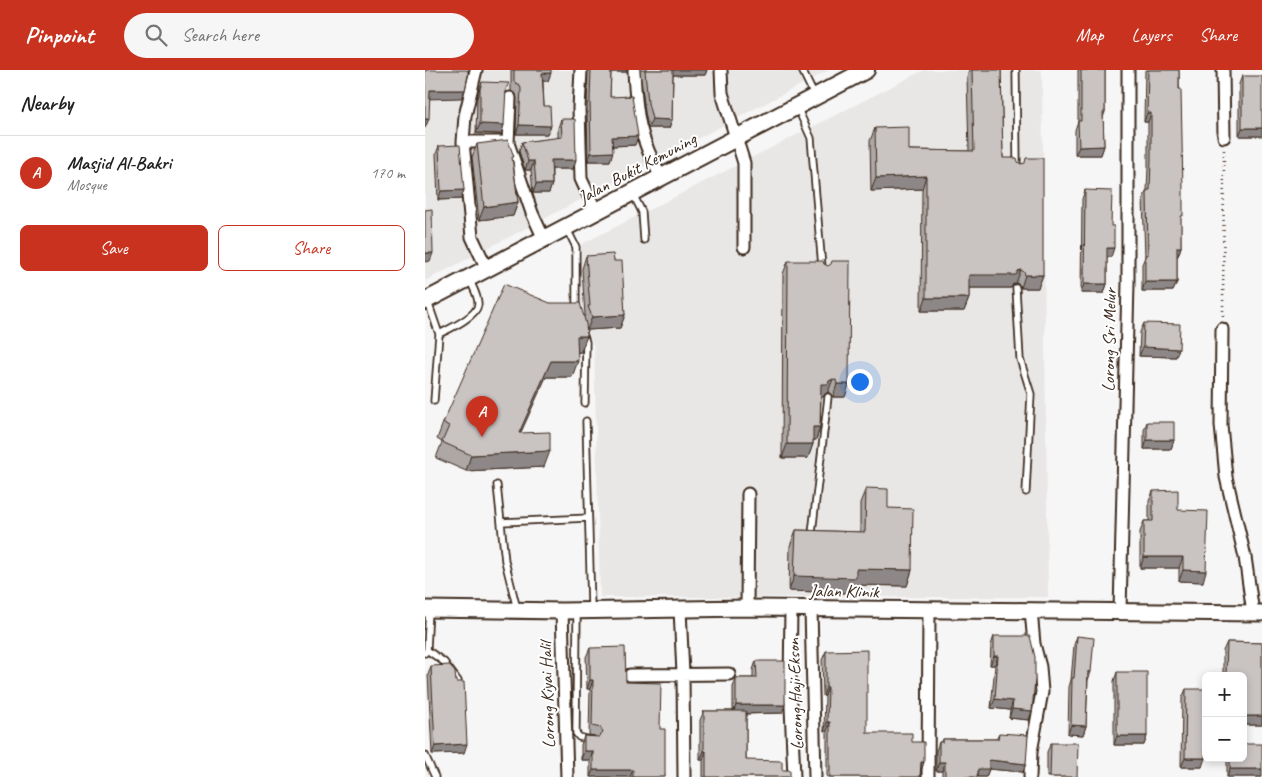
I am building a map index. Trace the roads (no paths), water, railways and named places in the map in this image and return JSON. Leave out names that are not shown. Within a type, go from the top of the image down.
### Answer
[{"type":"main road","name":"Jalan Bukit Kemuning","points":[[426,300],[867,70]]},
{"type":"street","points":[[476,70],[465,116],[463,142],[473,237],[487,268]]},
{"type":"street","points":[[581,70],[579,108],[581,179],[596,211]]},
{"type":"street","points":[[634,70],[637,117],[641,135],[649,156],[661,178]]},
{"type":"street","points":[[721,70],[722,93],[744,163],[744,246]]},
{"type":"street","name":"Lorong Sri Melur","points":[[1120,611],[1128,283],[1128,70]]},
{"type":"street","points":[[1223,70],[1224,137]]},
{"type":"street","points":[[510,98],[508,142],[532,213],[544,238]]},
{"type":"street","points":[[463,142],[508,142]]},
{"type":"street","points":[[1223,329],[1221,425],[1226,477],[1257,613]]},
{"type":"street","points":[[747,608],[748,494]]},
{"type":"street","name":"Jalan Klinik","points":[[427,609],[577,611],[747,608],[1257,613]]},
{"type":"street","points":[[680,609],[683,674],[683,777]]},
{"type":"street","points":[[791,609],[790,683],[793,777]]},
{"type":"street","name":"Lorong Haji Ekson","points":[[811,609],[815,777]]},
{"type":"street","points":[[1030,777],[1031,752],[1042,692],[1040,667],[1034,644],[1031,610]]},
{"type":"street","name":"Lorong Kiyai Halil","points":[[567,777],[577,611]]},
{"type":"street","points":[[929,611],[929,777]]},
{"type":"street","points":[[630,675],[729,674]]},
{"type":"lane","points":[[801,70],[815,97]]},
{"type":"lane","points":[[1016,70],[1017,172]]},
{"type":"lane","points":[[797,107],[811,138],[823,274]]},
{"type":"lane","points":[[632,193],[642,212],[644,240]]},
{"type":"lane","points":[[566,227],[576,247],[576,310],[579,319]]},
{"type":"lane","points":[[439,334],[459,324],[478,307],[477,298],[469,278]]},
{"type":"lane","points":[[1016,288],[1020,359],[1031,394],[1026,492]]},
{"type":"lane","points":[[426,300],[439,334],[434,401]]},
{"type":"lane","points":[[581,328],[586,342],[585,403]]},
{"type":"lane","points":[[812,533],[828,397]]},
{"type":"lane","points":[[586,421],[588,518],[577,611],[576,734],[579,737],[595,741]]},
{"type":"lane","points":[[497,485],[505,561],[518,611]]},
{"type":"lane","points":[[502,522],[588,518]]},
{"type":"lane","points":[[427,609],[426,652],[443,662],[458,681]]},
{"type":"lane","points":[[425,755],[435,777]]},
{"type":"place","name":"Masjid Al-Bakri","points":[[482,437]]}]
